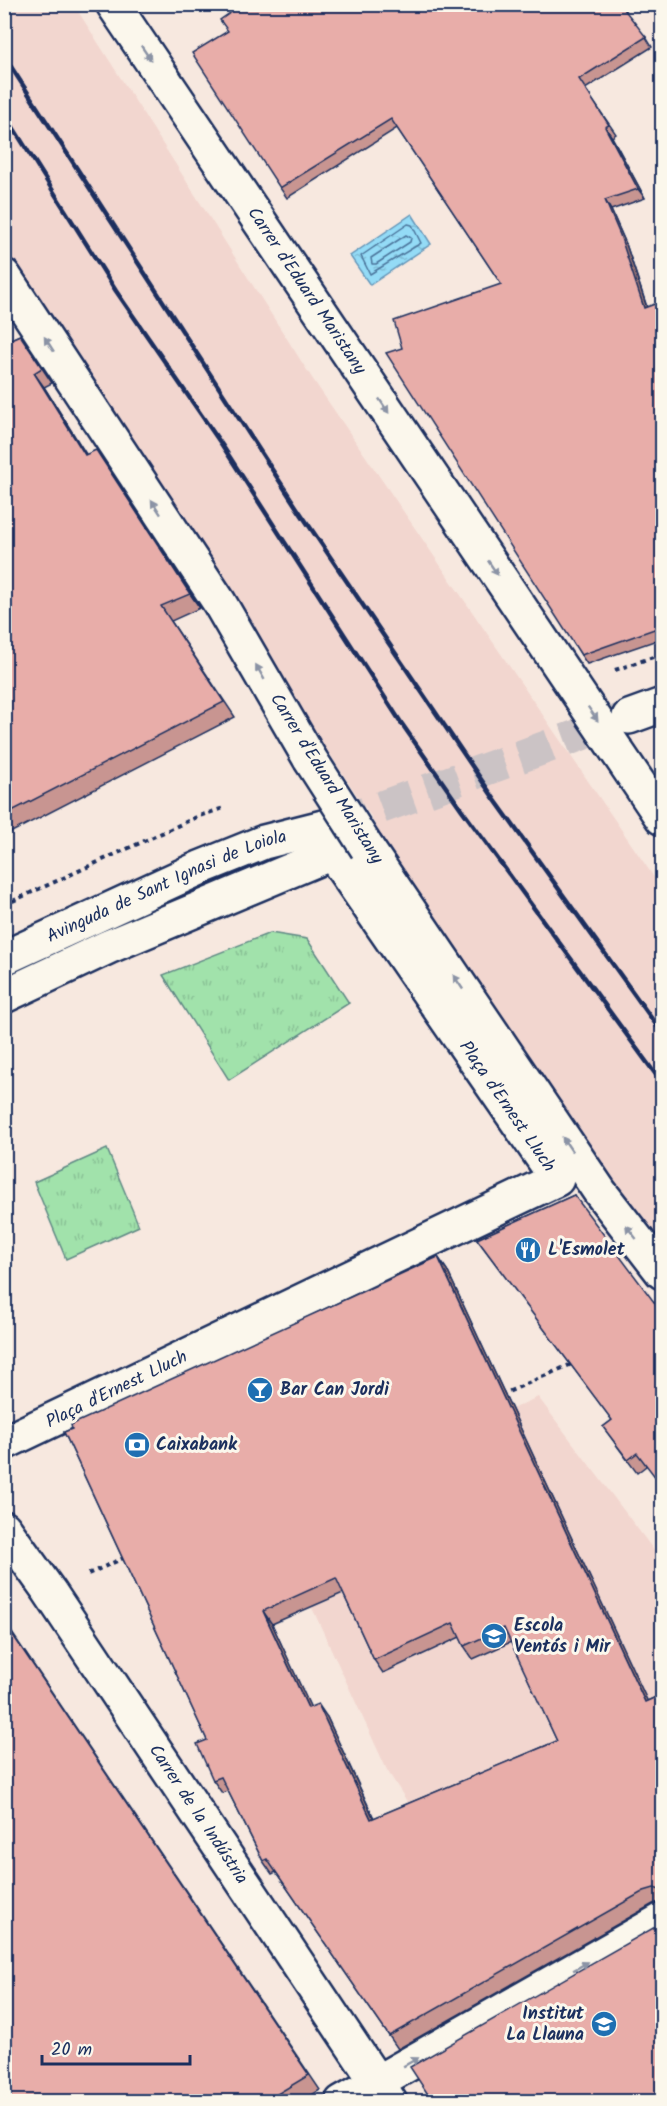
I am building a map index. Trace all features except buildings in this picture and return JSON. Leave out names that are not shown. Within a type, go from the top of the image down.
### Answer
[{"type":"street","name":"Carrer d'Eduard Maristany","points":[[113,4],[663,818]]},
{"type":"street","name":"Carrer d'Eduard Maristany","points":[[4,276],[219,602],[310,759],[367,848],[600,1192],[663,1272]]},
{"type":"street","points":[[628,717],[663,705]]},
{"type":"street","name":"Avinguda de Sant Ignasi de Loiola","points":[[4,958],[264,842],[334,824]]},
{"type":"street","name":"Plaça d'Ernest Lluch","points":[[4,996],[108,947],[332,853],[557,1179],[4,1443]]},
{"type":"street","name":"Carrer de la Indústria","points":[[4,1528],[49,1591],[383,2092]]},
{"type":"street","points":[[342,2102],[383,2092],[663,1920]]},
{"type":"path","points":[[605,674],[663,654]]},
{"type":"path","points":[[498,1396],[575,1363]]},
{"type":"path","points":[[49,1591],[137,1553]]},
{"type":"shaded area","points":[[4,5],[74,5],[312,378],[662,889],[662,1248],[460,977],[413,898],[370,815],[5,262]]},
{"type":"shaded area","name":"Escola Ventós i Mir","points":[[538,1397],[662,1561],[662,1710],[417,1817],[387,1770],[271,1519]]},
{"type":"green space","points":[[270,933],[307,939],[349,1003],[229,1080],[163,975]]},
{"type":"green space","points":[[107,1149],[139,1226],[66,1259],[34,1182]]},
{"type":"water","points":[[412,214],[431,244],[370,285],[350,256]]},
{"type":"tunnel","points":[[335,824],[626,718]]},
{"type":"railway","points":[[4,56],[297,508],[495,800],[662,1033]]},
{"type":"railway","points":[[4,113],[116,291],[222,445],[402,724],[462,810],[662,1083]]},
{"type":"place","name":"L'Esmolet","points":[[528,1250]]},
{"type":"place","name":"Bar Can Jordi","points":[[260,1390]]},
{"type":"place","name":"Caixabank","points":[[137,1445]]},
{"type":"place","name":"Escola Ventós i Mir","points":[[494,1636]]},
{"type":"place","name":"Institut La Llauna","points":[[604,2024]]}]
